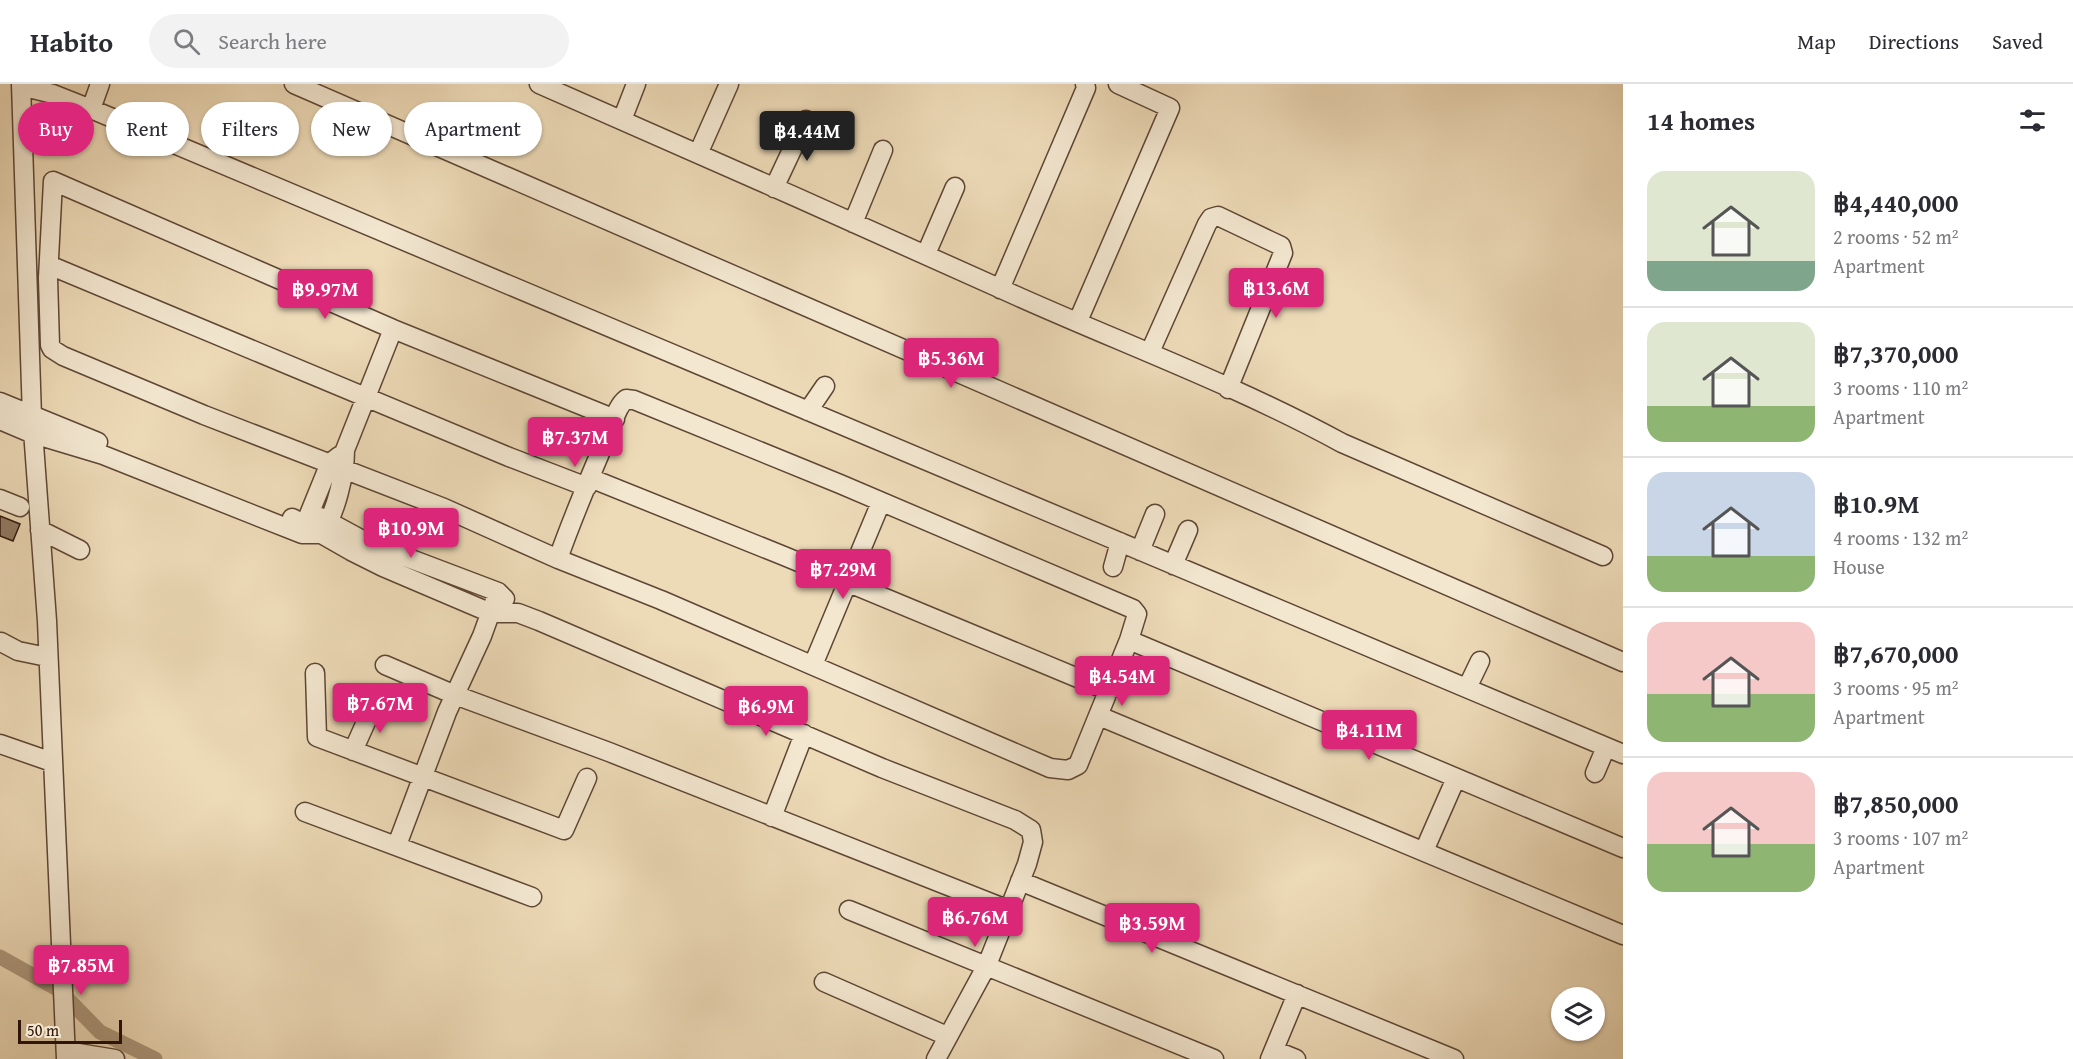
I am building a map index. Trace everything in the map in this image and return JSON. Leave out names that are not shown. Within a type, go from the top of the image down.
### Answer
[{"type":"street","points":[[94,102],[100,84]]},
{"type":"street","points":[[294,84],[1623,662]]},
{"type":"street","points":[[539,84],[926,254],[1000,289],[1150,352],[1342,443],[1603,556]]},
{"type":"street","points":[[622,120],[636,84]]},
{"type":"street","points":[[698,154],[729,84]]},
{"type":"street","points":[[1000,289],[1086,88],[1085,84]]},
{"type":"street","points":[[1078,321],[1170,108],[1118,84]]},
{"type":"street","points":[[72,102],[21,85],[32,425],[47,621],[66,1055],[115,1059]]},
{"type":"street","points":[[94,111],[1623,754]]},
{"type":"street","points":[[774,188],[806,120]]},
{"type":"street","points":[[853,223],[883,150]]},
{"type":"street","points":[[558,559],[615,419],[626,399],[634,400],[881,502],[1133,609],[1137,614],[1129,640],[1078,765],[1068,770],[1050,768],[813,664],[558,559],[340,461],[163,398],[63,356],[52,349],[49,265],[53,181],[393,329],[615,419]]},
{"type":"street","points":[[926,254],[955,187]]},
{"type":"street","points":[[1150,352],[1207,224],[1211,218],[1218,216],[1228,220],[1281,246],[1283,253],[1228,389]]},
{"type":"street","points":[[49,265],[366,397],[846,582],[1109,691]]},
{"type":"street","points":[[306,517],[340,461],[393,329]]},
{"type":"street","points":[[808,411],[825,386]]},
{"type":"street","points":[[0,402],[32,425],[302,534],[325,528]]},
{"type":"street","points":[[0,420],[32,425],[306,517],[491,613],[518,613],[882,768],[1015,820],[1031,830],[1034,843],[987,965],[936,1059]]},
{"type":"street","points":[[325,528],[340,461]]},
{"type":"street","points":[[0,499],[21,507]]},
{"type":"street","points":[[813,664],[881,502]]},
{"type":"street","points":[[1140,551],[1155,514]]},
{"type":"street","points":[[40,530],[80,550]]},
{"type":"street","points":[[1173,565],[1188,530]]},
{"type":"street","points":[[1113,567],[1120,542]]},
{"type":"street","points":[[364,549],[498,592],[518,613]]},
{"type":"street","points":[[397,845],[498,592]]},
{"type":"street","points":[[1129,640],[1623,848]]},
{"type":"street","points":[[1,642],[18,651],[47,657]]},
{"type":"street","points":[[1467,688],[1480,661]]},
{"type":"street","points":[[385,665],[455,695],[609,752],[1009,910]]},
{"type":"street","points":[[315,672],[317,737],[564,830],[587,778]]},
{"type":"street","points":[[353,751],[374,704]]},
{"type":"street","points":[[1099,716],[1623,935]]},
{"type":"street","points":[[772,817],[804,734]]},
{"type":"street","points":[[0,744],[52,762]]},
{"type":"street","points":[[1595,773],[1606,747]]},
{"type":"street","points":[[1424,851],[1456,777]]},
{"type":"street","points":[[304,812],[532,897]]},
{"type":"street","points":[[1020,881],[1454,1059]]},
{"type":"street","points":[[849,910],[1214,1059]]},
{"type":"street","points":[[824,982],[947,1036]]},
{"type":"street","points":[[1296,1059],[1272,1055],[1297,994]]},
{"type":"building","points":[[0,516],[20,524],[13,541],[0,536]]},
{"type":"waterway","points":[[0,957],[59,990],[100,1032],[155,1059]]}]
